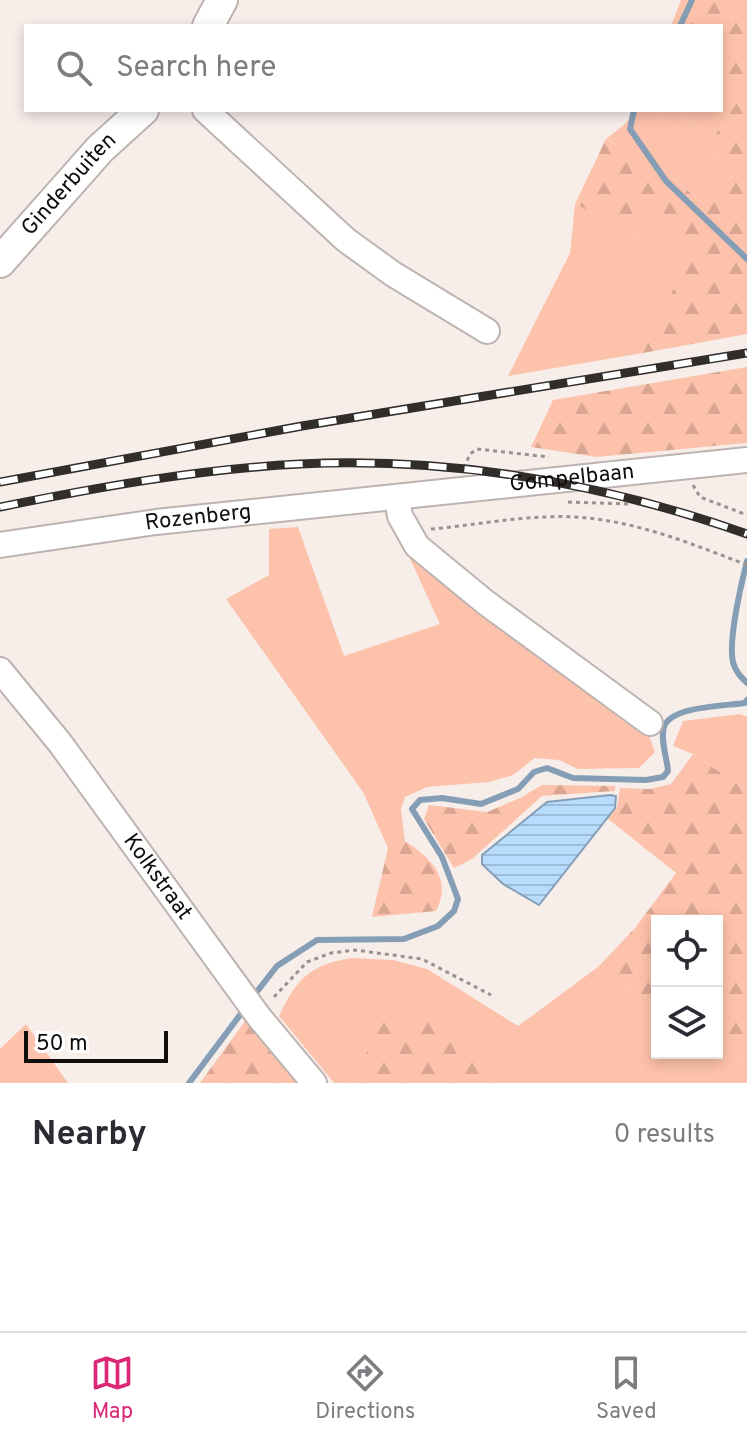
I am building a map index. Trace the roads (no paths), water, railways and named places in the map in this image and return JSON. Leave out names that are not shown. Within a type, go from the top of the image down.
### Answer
[{"type":"main road","points":[[209,24],[222,0]]},
{"type":"main road","name":"Ginderbuiten","points":[[0,262],[100,149],[141,112]]},
{"type":"street","points":[[207,112],[346,240],[393,274],[487,331]]},
{"type":"street","name":"Gompelbaan","points":[[397,498],[747,460]]},
{"type":"street","points":[[397,498],[400,516],[417,546],[485,602],[650,723]]},
{"type":"street","name":"Rozenberg","points":[[0,545],[156,522],[397,498]]},
{"type":"street","name":"Kolkstraat","points":[[0,670],[60,743],[256,1013],[314,1083]]},
{"type":"water","points":[[616,796],[615,808],[539,905],[503,884],[482,864],[482,855],[547,802]]},
{"type":"waterway","points":[[681,24],[692,0]]},
{"type":"waterway","points":[[634,112],[630,129],[666,181],[747,259]]},
{"type":"waterway","points":[[747,561],[732,641],[735,668],[747,683]]},
{"type":"waterway","points":[[252,998],[277,966],[317,940],[404,939],[438,926],[454,911],[458,899],[442,857],[412,809],[420,800],[442,798],[481,804],[518,789],[534,772],[547,768],[573,778],[646,780],[663,777],[668,771],[663,737],[668,720],[687,711],[745,703],[747,700]]},
{"type":"waterway","points":[[189,1083],[246,1007]]},
{"type":"railway","points":[[0,482],[302,426],[747,353]]},
{"type":"railway","points":[[0,507],[112,486],[224,470],[300,464],[414,465],[527,477],[583,488],[693,516],[747,534]]}]
